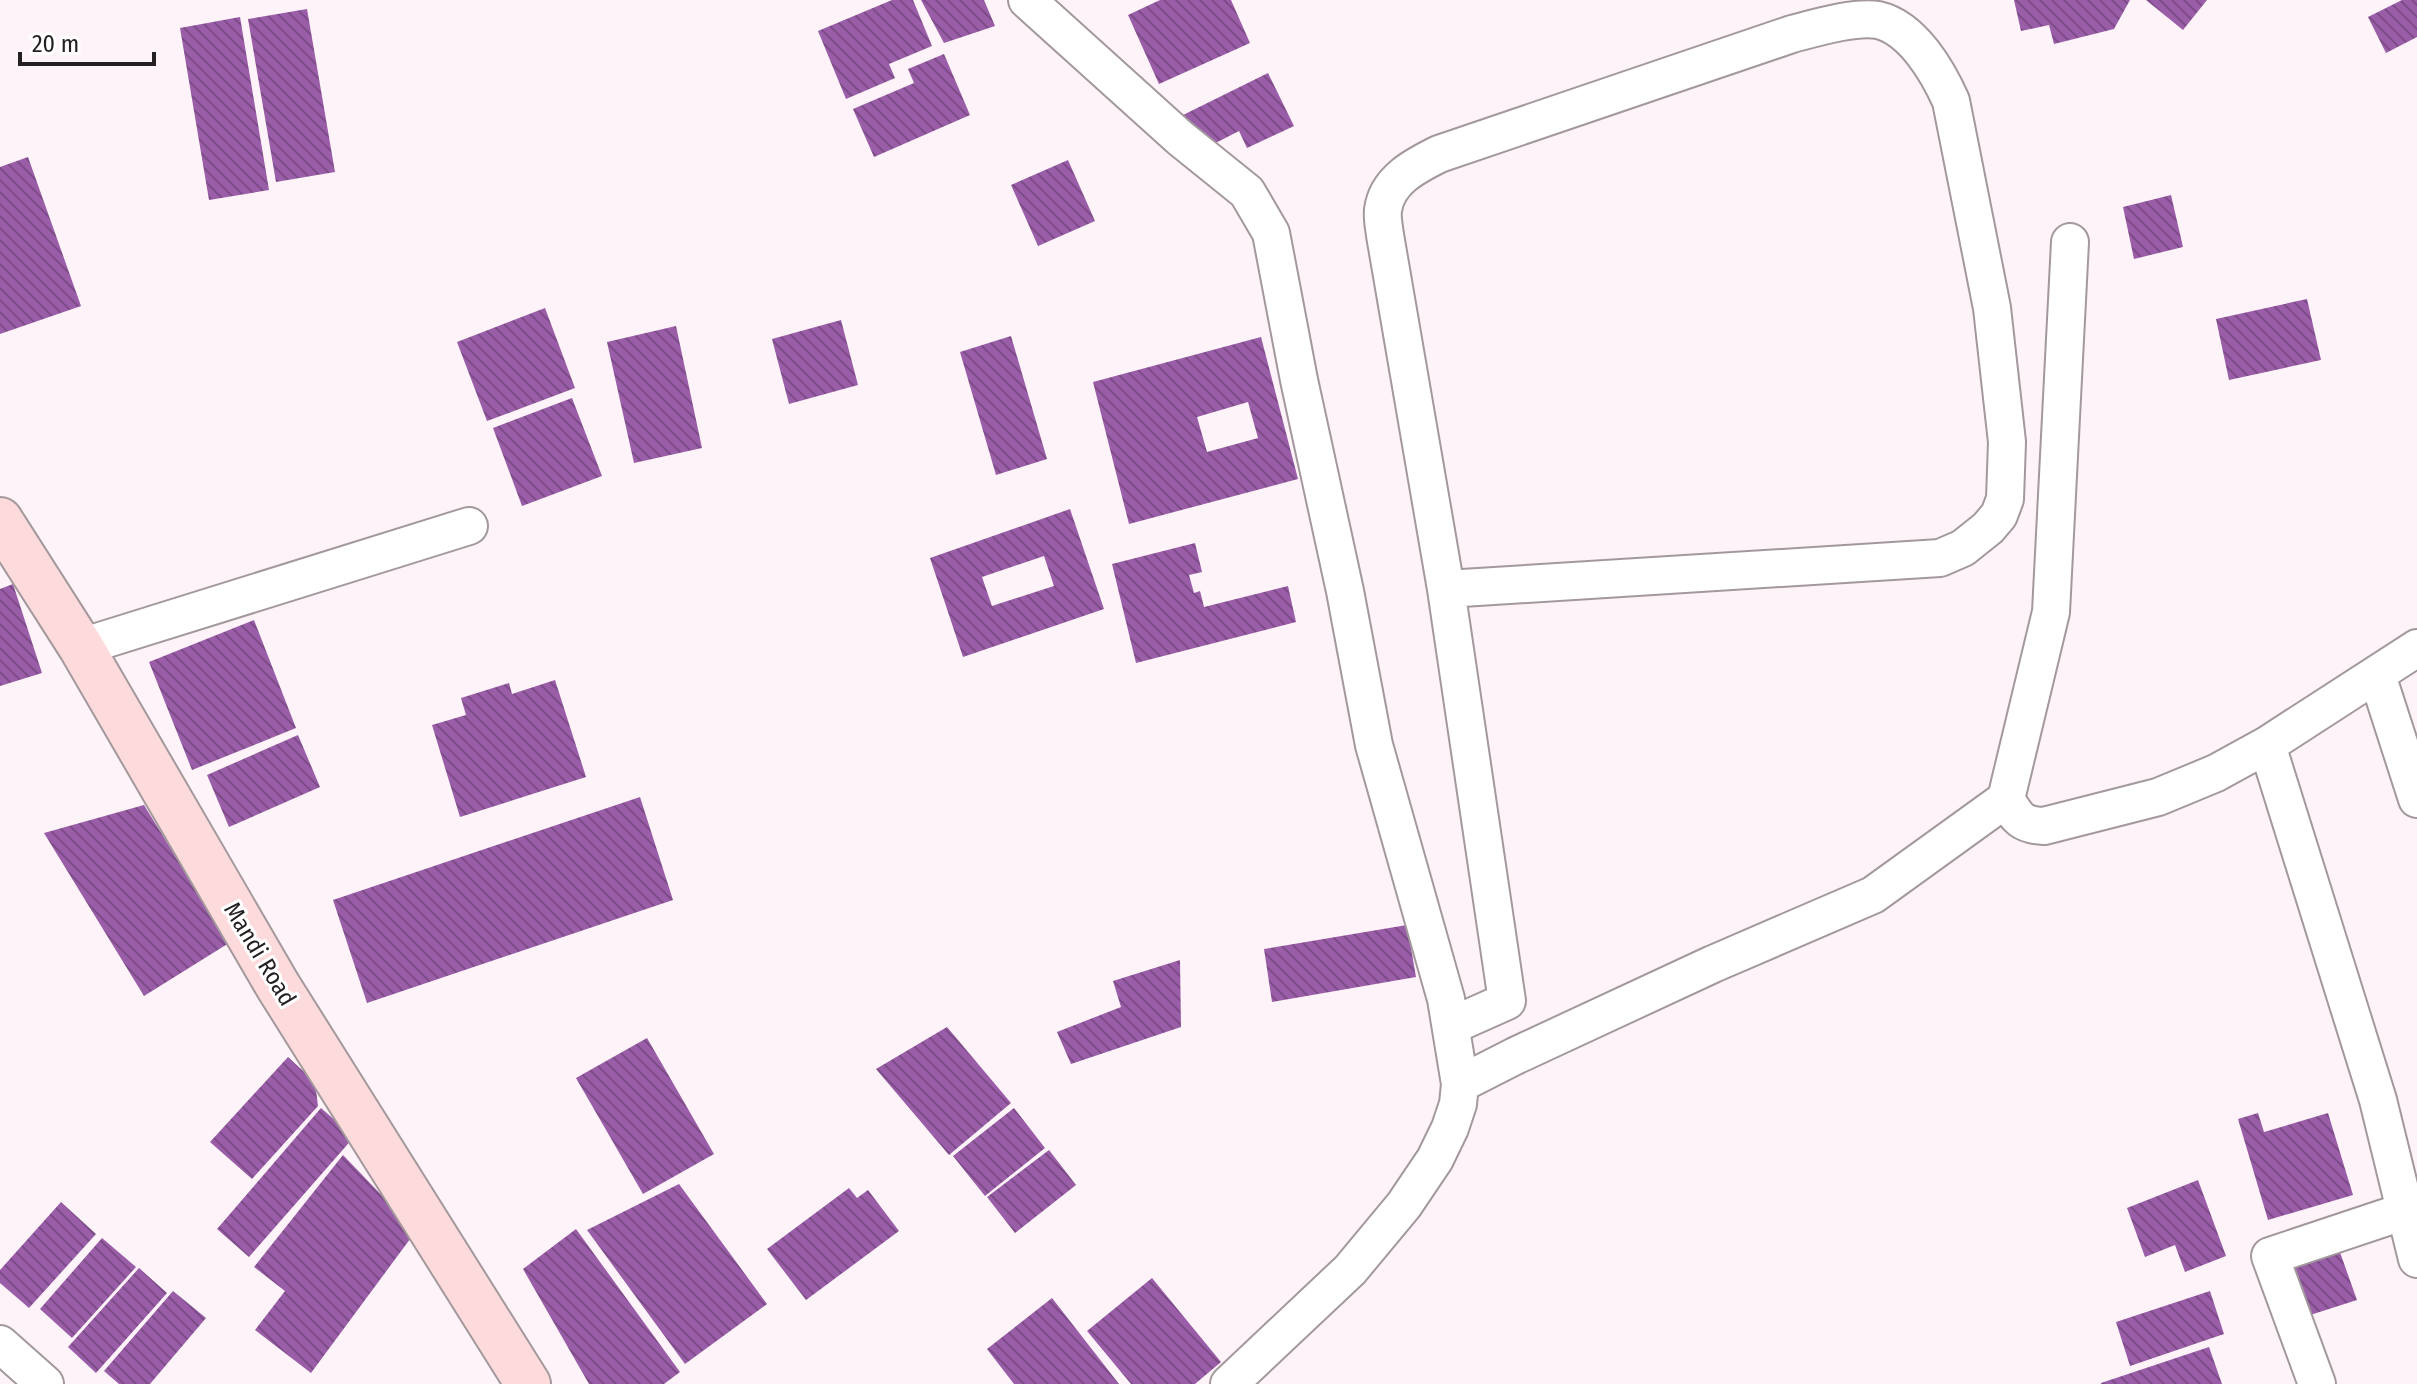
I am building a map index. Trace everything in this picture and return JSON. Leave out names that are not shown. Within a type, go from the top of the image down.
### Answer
[{"type":"street","points":[[1027,0],[1180,138],[1247,192],[1271,233],[1374,745],[1446,999],[1460,1084],[1458,1104],[1450,1128],[1435,1159],[1404,1205],[1350,1270],[1240,1380]]},
{"type":"street","points":[[1446,589],[1940,558],[1963,548],[1999,515],[2005,499],[2007,442],[1992,308],[1951,101],[1941,79],[1906,34],[1878,20],[1845,22],[1792,34],[1439,154],[1406,171],[1388,193],[1383,210],[1385,235],[1446,589],[1507,1001],[1451,1026]]},
{"type":"street","points":[[1460,1084],[1713,964],[1873,895],[2006,799],[2051,612],[2070,242]]},
{"type":"street","name":"Mandi Road","points":[[0,520],[81,647],[278,986],[528,1384]]},
{"type":"street","points":[[81,647],[469,526]]},
{"type":"street","points":[[2006,799],[2019,819],[2030,826],[2044,826],[2158,797],[2216,773],[2267,745],[2417,648]]},
{"type":"street","points":[[2377,675],[2417,799]]},
{"type":"street","points":[[2267,745],[2378,1100],[2417,1259]]},
{"type":"street","points":[[2317,1384],[2270,1256],[2405,1211]]},
{"type":"street","points":[[0,1344],[45,1384]]},
{"type":"building","points":[[892,0],[913,0],[932,46],[889,64],[895,78],[846,99],[818,31]]},
{"type":"building","points":[[921,0],[984,0],[995,26],[944,43]]},
{"type":"building","points":[[1160,0],[1231,0],[1250,43],[1159,84],[1128,15]]},
{"type":"building","points":[[2014,0],[2130,0],[2114,29],[2054,44],[2049,25],[2021,31]]},
{"type":"building","points":[[2146,0],[2207,0],[2183,30]]},
{"type":"building","points":[[2402,0],[2417,0],[2417,37],[2386,53],[2368,17]]},
{"type":"building","points":[[307,9],[335,172],[276,182],[248,19]]},
{"type":"building","points":[[240,17],[269,190],[209,200],[180,28]]},
{"type":"building","points":[[944,54],[970,115],[874,157],[853,109],[914,83],[908,69]]},
{"type":"building","points":[[1268,73],[1294,126],[1247,148],[1239,131],[1198,152],[1181,116]]},
{"type":"building","points":[[28,157],[81,306],[0,334],[0,167]]},
{"type":"building","points":[[1068,160],[1095,221],[1038,246],[1011,185]]},
{"type":"building","points":[[2171,195],[2183,247],[2134,259],[2123,207]]},
{"type":"building","points":[[2307,299],[2321,360],[2229,380],[2216,319]]},
{"type":"building","points":[[545,308],[575,388],[487,421],[457,342]]},
{"type":"building","points":[[841,320],[858,385],[789,404],[772,339]]},
{"type":"building","points":[[676,326],[702,448],[634,463],[607,342]]},
{"type":"building","points":[[1011,336],[1047,459],[996,475],[960,352]]},
{"type":"building","points":[[1261,337],[1298,479],[1129,524],[1093,382]],"holes":[[[1248,402],[1258,438],[1207,452],[1197,417]]]},
{"type":"building","points":[[572,398],[602,476],[522,506],[493,428]]},
{"type":"building","points":[[1070,509],[1104,609],[963,657],[930,558]],"holes":[[[1044,556],[1054,586],[992,606],[982,577]]]},
{"type":"building","points":[[1195,543],[1202,572],[1189,575],[1194,593],[1200,591],[1204,607],[1288,586],[1296,622],[1136,663],[1112,564]]},
{"type":"building","points":[[13,584],[42,673],[0,686],[0,589]]},
{"type":"building","points":[[254,620],[296,728],[192,770],[149,662]]},
{"type":"building","points":[[555,680],[586,777],[460,817],[432,725],[466,715],[461,698],[509,683],[512,694]]},
{"type":"building","points":[[298,735],[320,787],[229,827],[207,775]]},
{"type":"building","points":[[640,797],[673,900],[367,1003],[333,900]]},
{"type":"building","points":[[144,805],[229,943],[144,996],[44,833]]},
{"type":"building","points":[[1407,925],[1416,977],[1272,1002],[1264,949]]},
{"type":"building","points":[[1180,960],[1181,1027],[1071,1064],[1057,1032],[1121,1007],[1113,981]]},
{"type":"building","points":[[947,1027],[1011,1103],[949,1155],[876,1069]]},
{"type":"building","points":[[647,1038],[714,1154],[643,1194],[576,1078]]},
{"type":"building","points":[[288,1057],[315,1082],[318,1106],[252,1179],[210,1142]]},
{"type":"building","points":[[321,1108],[354,1137],[249,1257],[217,1229]]},
{"type":"building","points":[[1014,1108],[1045,1148],[985,1196],[953,1156]]},
{"type":"building","points":[[2258,1113],[2264,1132],[2328,1113],[2353,1195],[2268,1220],[2238,1119]]},
{"type":"building","points":[[1049,1150],[1076,1185],[1015,1233],[987,1197]]},
{"type":"building","points":[[343,1155],[416,1231],[311,1373],[255,1330],[285,1291],[254,1267]]},
{"type":"building","points":[[2198,1180],[2226,1256],[2185,1272],[2175,1245],[2145,1257],[2127,1208]]},
{"type":"building","points":[[679,1184],[767,1304],[685,1364],[587,1230]]},
{"type":"building","points":[[849,1188],[857,1198],[868,1190],[899,1231],[806,1300],[767,1249]]},
{"type":"building","points":[[61,1202],[96,1234],[29,1308],[0,1283],[0,1270]]},
{"type":"building","points":[[576,1229],[680,1372],[664,1384],[589,1384],[523,1269]]},
{"type":"building","points":[[102,1238],[136,1267],[72,1338],[40,1309]]},
{"type":"building","points":[[2337,1244],[2357,1300],[2304,1317],[2286,1264]]},
{"type":"building","points":[[139,1268],[167,1293],[96,1373],[68,1347]]},
{"type":"building","points":[[1152,1278],[1221,1362],[1195,1384],[1131,1384],[1087,1331]]},
{"type":"building","points":[[173,1291],[206,1318],[150,1384],[119,1384],[104,1371]]},
{"type":"building","points":[[2210,1291],[2224,1334],[2130,1366],[2116,1322]]},
{"type":"building","points":[[1052,1298],[1119,1384],[1014,1384],[987,1349]]},
{"type":"building","points":[[2209,1347],[2222,1384],[2101,1384],[2101,1383]]}]
